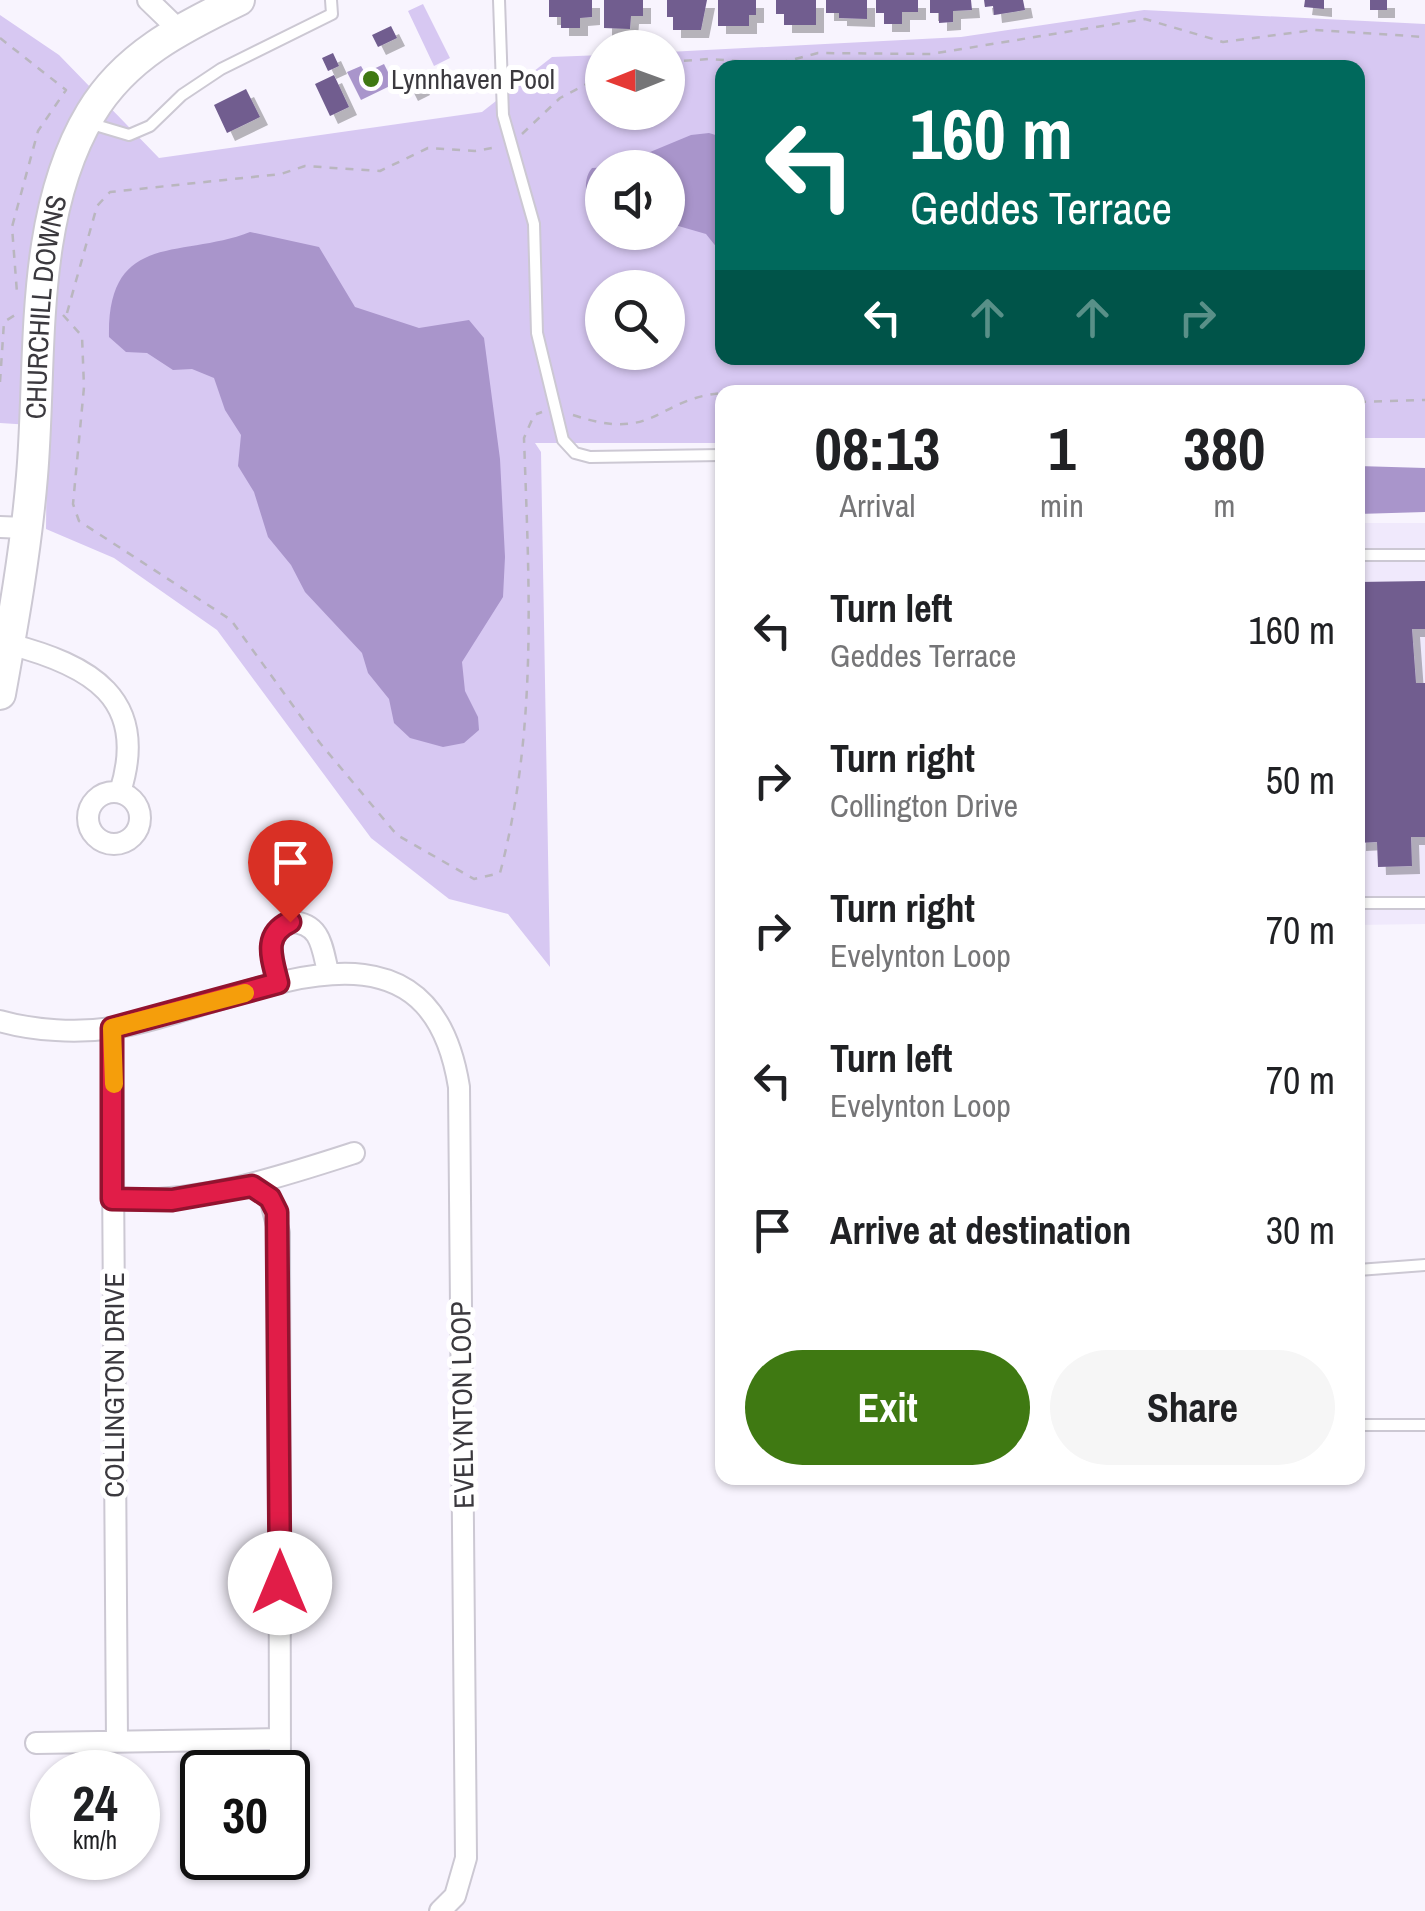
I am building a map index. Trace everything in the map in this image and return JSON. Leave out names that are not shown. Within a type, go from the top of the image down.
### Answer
[{"type":"street","points":[[148,0],[179,30]]},
{"type":"street","name":"CHURCHILL DOWNS","points":[[0,694],[8,644],[13,527],[32,474],[38,325],[63,182],[86,122],[124,71],[179,30],[239,0]]},
{"type":"street","points":[[8,644],[50,654],[80,670],[107,692],[128,729],[131,746],[120,792]]},
{"type":"street","points":[[278,983],[270,948],[272,936],[290,922],[313,928],[320,937],[328,972]]},
{"type":"street","name":"EVELYNTON LOOP","points":[[0,1020],[45,1028],[112,1028],[328,972],[387,978],[415,996],[439,1025],[454,1057],[459,1087],[466,1858],[459,1887],[440,1911]]},
{"type":"street","name":"COLLINGTON DRIVE","points":[[112,1028],[117,1742]]},
{"type":"street","points":[[112,1199],[172,1200],[252,1186],[354,1153]]},
{"type":"street","points":[[252,1186],[270,1198],[279,1233],[280,1750]]},
{"type":"street","points":[[36,1743],[280,1739]]},
{"type":"lane","points":[[86,122],[129,135],[150,126],[182,94],[221,69],[332,14],[331,0]]},
{"type":"lane","points":[[499,0],[502,115],[534,224],[537,332],[562,440],[575,453],[715,455]]},
{"type":"lane","points":[[1365,556],[1425,555]]},
{"type":"lane","points":[[1365,903],[1425,902]]},
{"type":"lane","points":[[1365,1269],[1425,1265]]},
{"type":"lane","points":[[1365,1426],[1425,1425]]},
{"type":"path","points":[[791,60],[818,53],[931,54],[1144,19],[1223,42],[1314,30],[1425,36]]},
{"type":"path","points":[[0,38],[66,90],[38,131],[12,227],[19,299]]},
{"type":"path","points":[[685,61],[722,60]]},
{"type":"path","points":[[585,85],[560,98],[512,144],[475,152],[428,148],[380,170],[305,166],[281,174],[110,192],[97,206],[66,315],[82,336],[84,387],[74,504],[78,522],[231,620],[320,744],[397,836],[474,880],[500,873],[518,806],[532,607],[524,438],[534,414],[555,408],[602,425],[644,424],[698,395],[715,394]]},
{"type":"path","points":[[0,382],[4,322],[24,310]]},
{"type":"path","points":[[1365,402],[1425,400]]},
{"type":"shaded area","points":[[423,4],[450,58],[434,66],[408,11]]},
{"type":"shaded area","points":[[1144,10],[1425,24],[1425,438],[1365,438],[1365,385],[715,385],[715,443],[535,443],[541,452],[550,967],[508,914],[449,899],[371,838],[217,630],[114,558],[46,529],[47,426],[0,423],[0,15],[59,55],[159,158],[482,112],[552,57],[585,56],[585,130],[685,130],[685,51],[961,37]]},
{"type":"shaded area","name":"Lynnhaven Pool","points":[[384,64],[394,84],[361,100],[347,72],[361,66],[365,73]]},
{"type":"shaded area","points":[[691,135],[715,135],[715,245],[706,234],[685,228],[685,150],[655,150]]},
{"type":"shaded area","points":[[250,232],[319,247],[355,307],[419,328],[469,320],[484,338],[500,459],[505,557],[503,597],[462,662],[465,691],[478,717],[479,730],[464,743],[443,747],[410,738],[394,723],[389,699],[368,673],[362,653],[305,592],[291,565],[268,537],[254,492],[238,466],[241,435],[225,410],[214,378],[192,369],[173,370],[147,353],[126,352],[109,337],[112,303],[121,279],[135,264],[153,254]]},
{"type":"shaded area","points":[[1365,466],[1425,468],[1425,512],[1365,514]]},
{"type":"shaded area","points":[[1365,523],[1425,523],[1425,924],[1365,925]]},
{"type":"building","points":[[549,0],[592,0],[592,17],[580,18],[580,28],[561,28],[561,17],[549,17]]},
{"type":"building","points":[[604,0],[643,0],[643,16],[631,16],[630,29],[604,28]]},
{"type":"building","points":[[667,0],[707,0],[701,30],[673,30],[673,17],[667,17]]},
{"type":"building","points":[[718,0],[756,0],[756,15],[749,15],[749,26],[718,26]]},
{"type":"building","points":[[776,0],[816,0],[816,25],[784,25],[784,14],[776,14]]},
{"type":"building","points":[[826,0],[867,0],[867,19],[839,18],[839,13],[826,13]]},
{"type":"building","points":[[876,0],[918,0],[918,12],[902,12],[902,24],[884,24],[884,13],[876,13]]},
{"type":"building","points":[[930,0],[971,0],[972,10],[953,11],[953,22],[939,23],[939,13],[930,13]]},
{"type":"building","points":[[984,0],[1023,0],[1025,10],[994,15],[993,6],[985,7]]},
{"type":"building","points":[[1305,0],[1324,0],[1324,9],[1304,7]]},
{"type":"building","points":[[1370,0],[1387,0],[1387,10],[1370,10]]},
{"type":"building","points":[[391,26],[397,38],[378,47],[372,35]]},
{"type":"building","points":[[333,53],[339,66],[328,71],[322,58]]},
{"type":"building","points":[[334,75],[349,107],[330,116],[315,84]]},
{"type":"building","points":[[416,76],[422,87],[410,93],[404,81]]},
{"type":"building","points":[[246,89],[260,117],[227,133],[214,105]]},
{"type":"building","points":[[1425,581],[1425,629],[1412,629],[1416,683],[1425,683],[1425,837],[1411,837],[1412,866],[1378,867],[1377,842],[1365,843],[1365,582]]},
{"type":"slow traffic","points":[[114,1084],[112,1028],[245,993]]},
{"type":"place","name":"Lynnhaven Pool","points":[[371,79]]},
{"type":"route","points":[[280,1583],[277,1212],[270,1198],[252,1186],[172,1200],[112,1199],[112,1028],[278,983],[270,948],[272,936],[290,922]]}]
